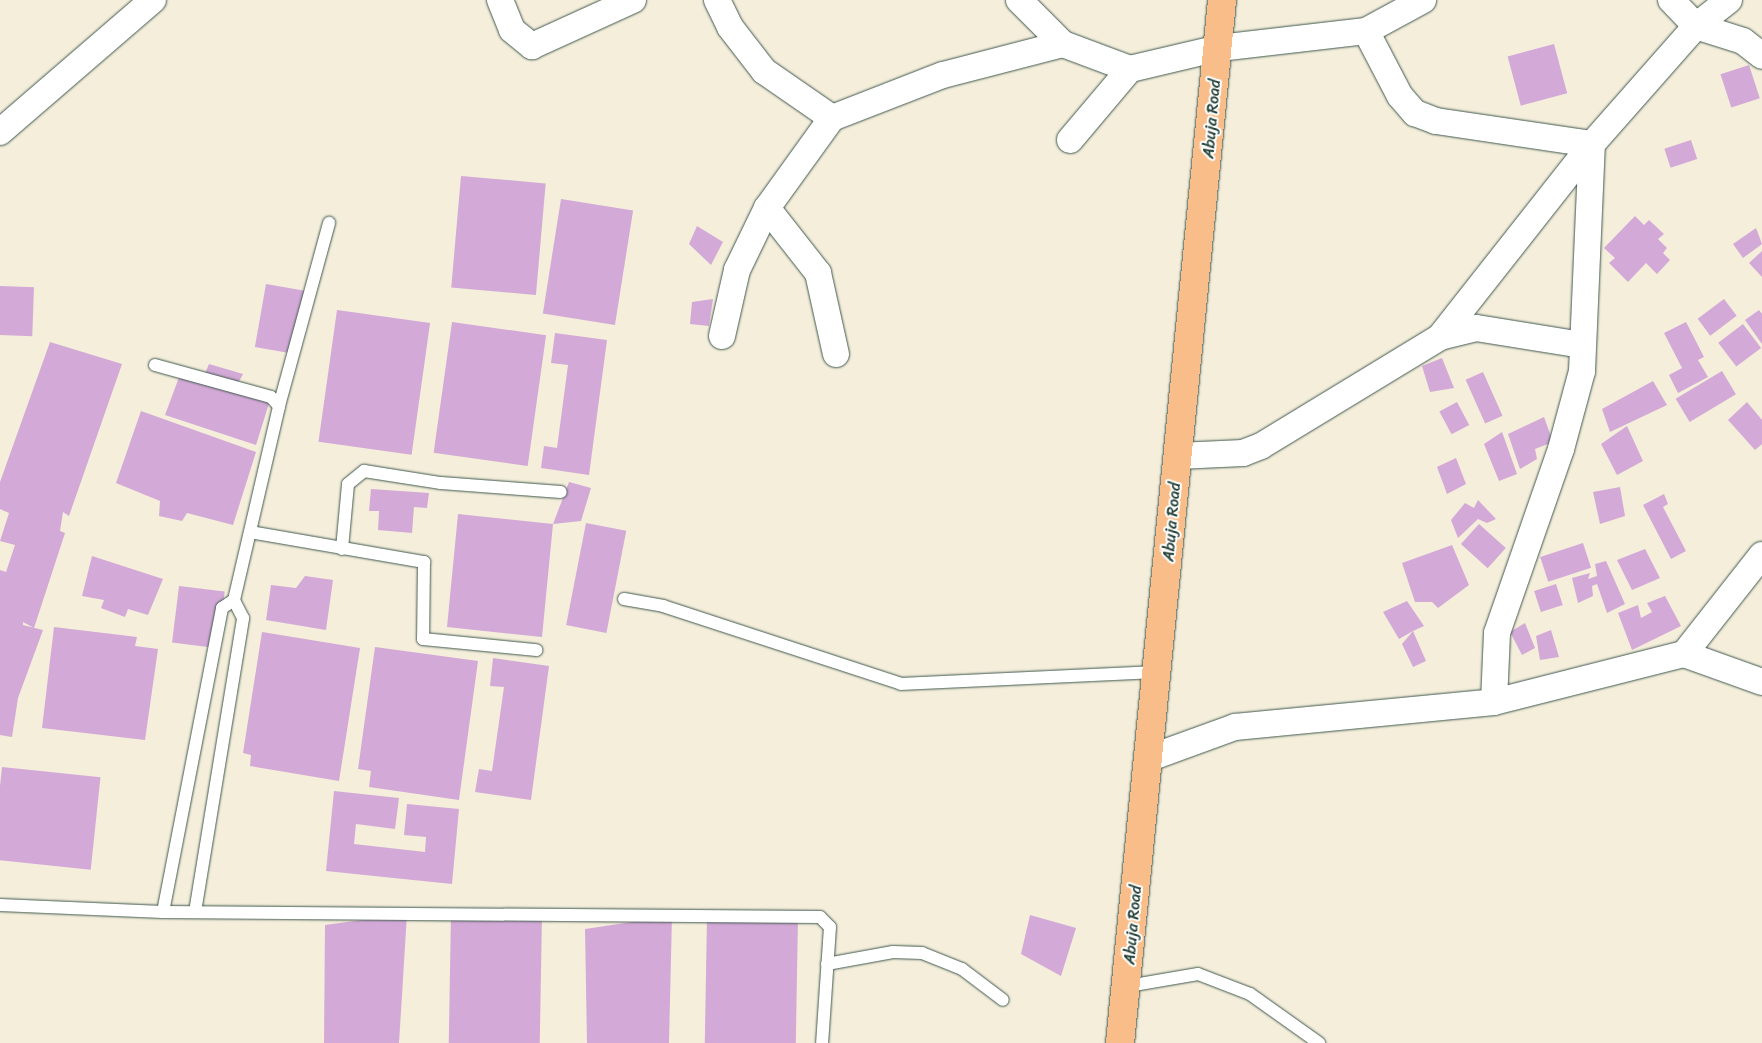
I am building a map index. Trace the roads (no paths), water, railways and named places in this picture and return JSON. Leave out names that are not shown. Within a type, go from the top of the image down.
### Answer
[{"type":"main road","name":"Abuja Road","points":[[1120,1043],[1128,986],[1147,759],[1222,0]]},
{"type":"street","points":[[0,132],[153,0]]},
{"type":"street","points":[[500,0],[512,30],[532,46],[633,0]]},
{"type":"street","points":[[717,0],[730,27],[764,70],[832,118]]},
{"type":"street","points":[[1019,0],[1063,44],[1130,69],[1218,48],[1366,31],[1423,0]]},
{"type":"street","points":[[1671,0],[1696,26],[1743,41],[1762,56]]},
{"type":"street","points":[[1440,337],[1592,144],[1696,26],[1729,0]]},
{"type":"street","points":[[1366,31],[1400,96],[1414,113],[1436,122],[1592,144]]},
{"type":"street","points":[[722,336],[737,270],[767,208],[832,118],[943,75],[1063,44]]},
{"type":"street","points":[[1070,140],[1130,69]]},
{"type":"street","points":[[1494,702],[1497,634],[1561,448],[1582,371],[1592,144]]},
{"type":"street","points":[[767,208],[818,273],[836,354]]},
{"type":"street","points":[[1178,456],[1243,453],[1261,446],[1440,337],[1476,328],[1582,345]]},
{"type":"street","points":[[1684,654],[1762,555]]},
{"type":"street","points":[[1147,759],[1236,727],[1494,702],[1684,654],[1762,682]]},
{"type":"lane","points":[[195,912],[244,618],[234,600],[279,406],[329,223]]},
{"type":"lane","points":[[155,365],[271,397],[279,406]]},
{"type":"lane","points":[[342,549],[348,484],[364,471],[441,483],[561,492]]},
{"type":"lane","points":[[250,532],[424,562],[423,639],[536,650]]},
{"type":"lane","points":[[624,598],[663,606],[901,684],[1156,672]]},
{"type":"lane","points":[[163,912],[222,608],[234,600]]},
{"type":"lane","points":[[0,905],[163,912],[820,917],[830,927],[822,1043]]},
{"type":"lane","points":[[827,964],[893,952],[922,953],[962,969],[1003,1000]]},
{"type":"lane","points":[[1128,986],[1198,974],[1250,994],[1319,1043]]}]
